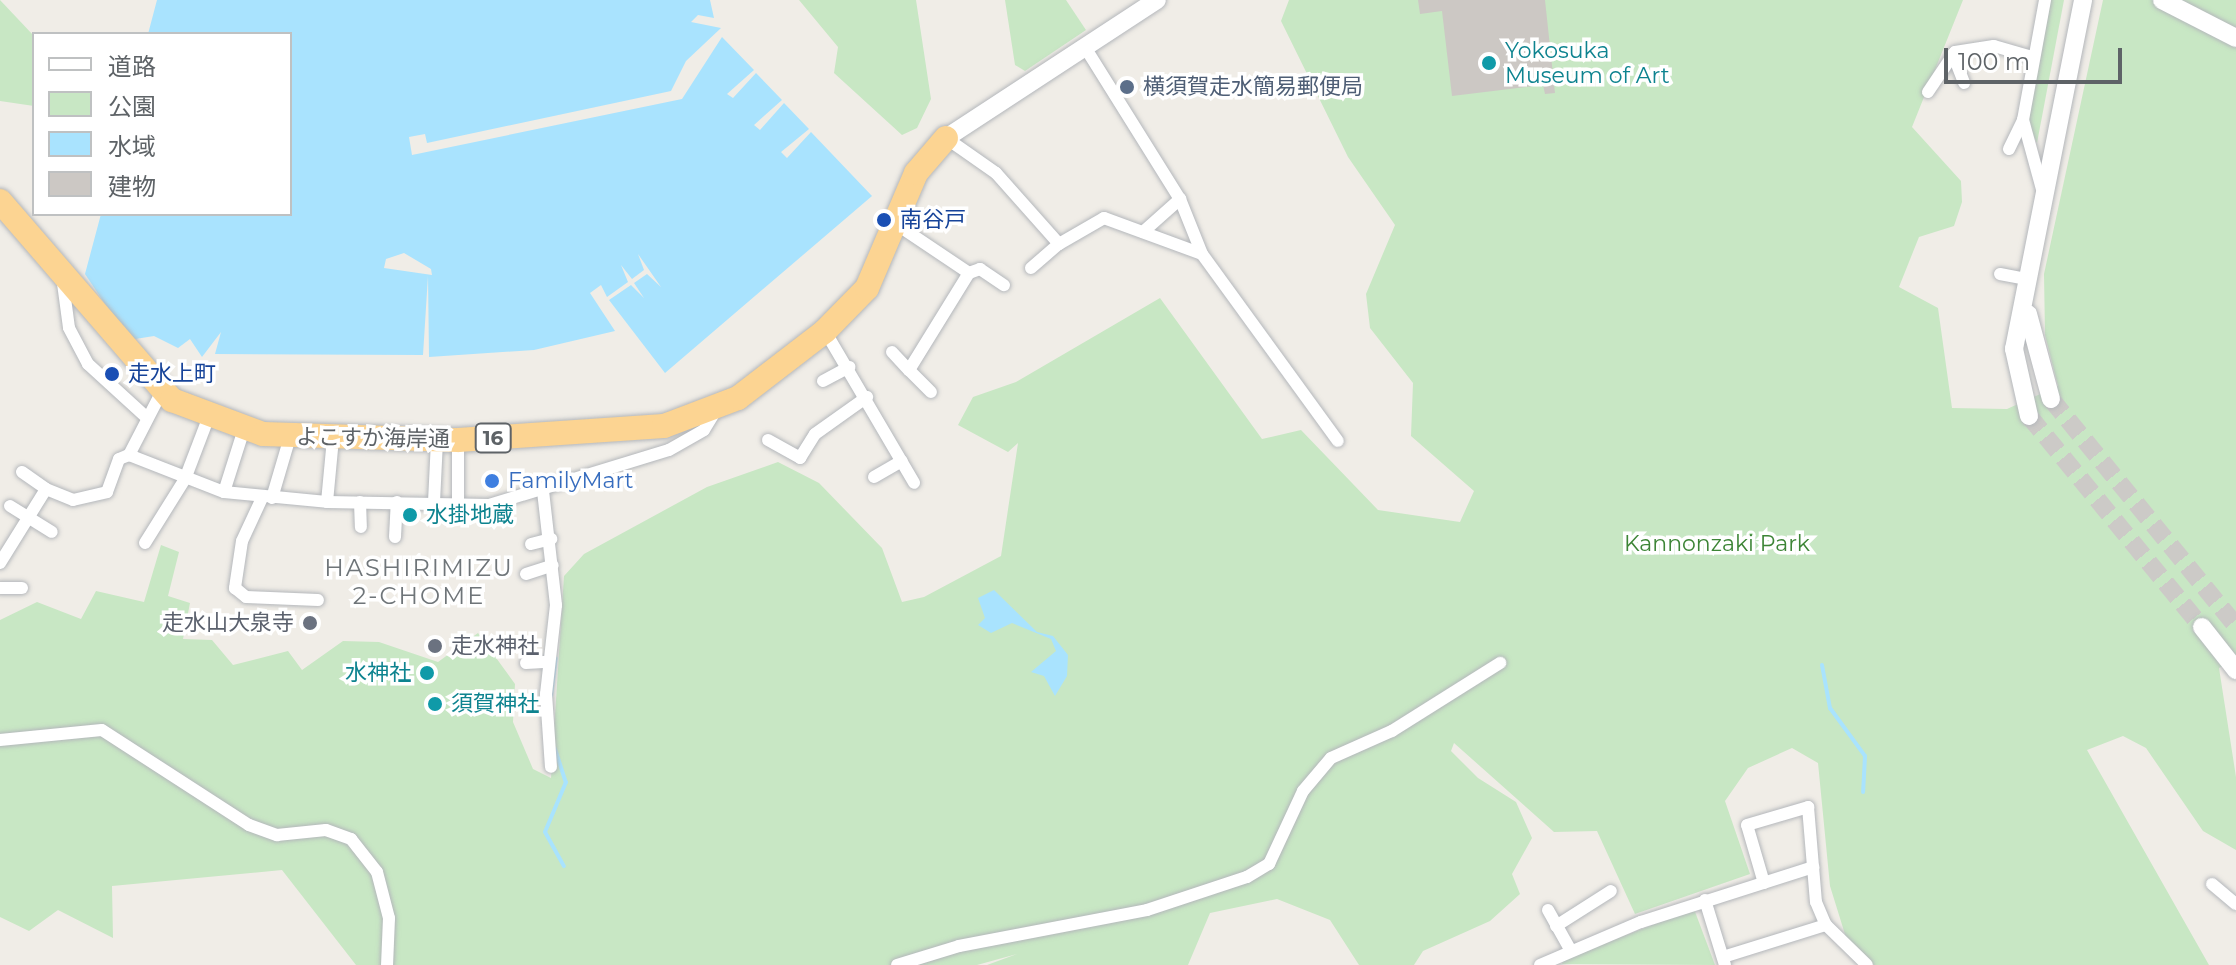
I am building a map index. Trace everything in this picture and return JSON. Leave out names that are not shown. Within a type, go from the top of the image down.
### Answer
[{"type":"highway","name":"よこすか海岸通","points":[[0,201],[65,273],[161,393],[244,429],[290,437],[447,440],[664,426],[716,410],[825,331],[867,288],[916,173],[946,138]]},
{"type":"main road","points":[[946,138],[1157,0]]},
{"type":"main road","points":[[2029,416],[2014,349],[2083,0]]},
{"type":"main road","points":[[2162,0],[2236,38]]},
{"type":"main road","points":[[2026,279],[2030,344],[2051,399]]},
{"type":"main road","points":[[2202,627],[2236,670]]},
{"type":"street","points":[[2009,149],[2023,120],[2029,56],[2045,0]]},
{"type":"street","points":[[1928,92],[1961,62],[1994,46],[2029,56]]},
{"type":"street","points":[[1088,52],[1180,199],[1202,254],[1338,441]]},
{"type":"street","points":[[1961,62],[1964,83]]},
{"type":"street","points":[[2023,120],[2044,196]]},
{"type":"street","points":[[946,138],[996,173],[1059,244]]},
{"type":"street","points":[[1143,232],[1180,199]]},
{"type":"street","points":[[1031,268],[1059,244],[1104,218],[1202,254]]},
{"type":"street","points":[[896,224],[969,273]]},
{"type":"street","points":[[909,370],[969,273],[980,269],[1004,285]]},
{"type":"street","points":[[65,273],[69,328],[88,364],[146,417]]},
{"type":"street","points":[[2000,274],[2026,279]]},
{"type":"street","points":[[825,331],[867,397],[914,483]]},
{"type":"street","points":[[892,352],[931,392]]},
{"type":"street","points":[[823,381],[849,367]]},
{"type":"street","points":[[22,472],[46,489],[73,500],[107,492],[119,459],[129,455],[161,393]]},
{"type":"street","points":[[768,440],[800,458],[815,434],[867,397]]},
{"type":"street","points":[[129,455],[224,492],[267,498],[489,505],[669,450],[704,430],[716,410]]},
{"type":"street","points":[[145,543],[185,479],[209,416]]},
{"type":"street","points":[[664,426],[669,450]]},
{"type":"street","points":[[224,492],[244,429]]},
{"type":"street","points":[[290,437],[267,498],[242,541],[235,588],[246,597],[318,600]]},
{"type":"street","points":[[327,502],[333,438]]},
{"type":"street","points":[[434,502],[447,440]]},
{"type":"street","points":[[447,440],[458,504]]},
{"type":"street","points":[[874,477],[902,461]]},
{"type":"street","points":[[0,563],[46,489]]},
{"type":"street","points":[[543,491],[553,565],[548,662],[551,767]]},
{"type":"street","points":[[360,502],[361,527]]},
{"type":"street","points":[[395,537],[397,502]]},
{"type":"street","points":[[10,506],[27,520],[52,532]]},
{"type":"street","points":[[0,536],[12,543]]},
{"type":"street","points":[[531,544],[551,539]]},
{"type":"street","points":[[526,574],[553,565]]},
{"type":"street","points":[[0,588],[22,588]]},
{"type":"street","points":[[526,663],[548,662]]},
{"type":"street","points":[[897,965],[959,946],[1147,910],[1247,877],[1269,864],[1303,791],[1331,758],[1392,731],[1500,663]]},
{"type":"street","points":[[0,740],[102,730],[249,825],[277,835],[326,830],[351,839],[377,872],[389,918],[387,965]]},
{"type":"street","points":[[1764,883],[1747,825],[1808,807],[1813,867],[1826,925],[1867,965]]},
{"type":"street","points":[[1540,965],[1705,900],[1813,867]]},
{"type":"street","points":[[2212,884],[2236,904]]},
{"type":"street","points":[[1556,926],[1611,891]]},
{"type":"street","points":[[1705,900],[1724,961],[1826,925]]},
{"type":"street","points":[[1548,910],[1556,926],[1564,957]]},
{"type":"green space","points":[[0,0],[32,34],[32,106],[0,101]]},
{"type":"green space","points":[[799,0],[916,0],[931,99],[917,128],[902,135],[834,73],[838,47]]},
{"type":"green space","points":[[1005,0],[1066,0],[1086,30],[1025,71],[1015,65]]},
{"type":"green space","name":"Kannonzaki Park","points":[[1289,0],[1963,0],[1912,127],[1961,181],[1962,202],[1954,226],[1919,237],[1899,287],[1938,308],[1952,408],[2007,409],[2058,386],[2045,335],[2044,274],[2103,0],[2236,0],[2236,659],[2219,668],[2236,777],[2236,850],[2203,831],[2146,748],[2123,736],[2087,750],[2209,965],[1874,965],[1848,944],[1830,886],[1818,763],[1792,748],[1748,768],[1725,801],[1750,874],[1635,914],[1597,831],[1554,832],[1454,743],[1451,751],[1478,778],[1516,802],[1532,838],[1512,874],[1520,894],[1490,921],[1423,951],[1414,965],[1359,965],[1330,920],[1277,899],[1210,913],[1188,965],[987,965],[1017,954],[977,965],[356,965],[282,870],[112,886],[113,938],[58,910],[29,931],[0,917],[0,620],[37,602],[81,619],[96,591],[144,602],[161,545],[179,552],[168,596],[190,603],[183,639],[212,640],[233,665],[288,651],[302,670],[343,641],[379,642],[438,662],[478,633],[515,684],[513,722],[533,769],[551,778],[564,576],[584,554],[707,487],[778,462],[819,483],[882,548],[902,602],[924,597],[1001,556],[1018,443],[1008,452],[958,425],[973,397],[1016,382],[1160,298],[1262,439],[1301,430],[1378,510],[1460,522],[1474,491],[1411,436],[1413,383],[1370,328],[1366,294],[1395,225],[1348,157],[1281,21]]},
{"type":"green space","points":[[2049,0],[2064,0],[2037,143],[2026,120]]},
{"type":"green space","points":[[1694,909],[1715,965],[1562,964],[1564,959]]},
{"type":"water","points":[[157,0],[710,0],[714,18],[698,15],[691,22],[721,28],[686,61],[671,91],[427,143],[425,134],[409,137],[412,155],[682,99],[722,37],[754,70],[727,94],[733,98],[756,73],[782,100],[754,125],[760,130],[784,103],[809,129],[781,152],[787,158],[811,132],[872,196],[665,373],[609,300],[631,285],[644,298],[634,283],[647,274],[661,287],[638,254],[644,270],[632,279],[621,265],[628,282],[607,297],[601,285],[590,293],[615,331],[534,350],[429,357],[428,276],[423,355],[215,354],[221,332],[202,357],[190,339],[178,348],[154,336],[129,340],[85,274],[100,216],[292,216],[292,32],[149,32]],"holes":[[[404,253],[431,269],[432,275],[384,268],[386,259]]]},
{"type":"water","points":[[994,590],[1037,632],[1053,636],[1068,655],[1067,676],[1055,696],[1044,676],[1031,672],[1056,651],[1051,639],[1012,623],[991,633],[978,625],[985,618],[978,598]]},
{"type":"building","name":"Yokosuka Museum of Art","points":[[1418,0],[1545,0],[1555,93],[1545,94],[1543,85],[1452,96],[1442,11],[1420,14]]},
{"type":"waterway","points":[[551,696],[556,658]]},
{"type":"waterway","points":[[1822,665],[1830,708],[1865,756],[1863,792]]},
{"type":"waterway","points":[[555,749],[566,782],[545,832],[564,866]]},
{"type":"tunnel","points":[[2051,399],[2236,626]]},
{"type":"tunnel","points":[[2029,416],[2202,627]]},
{"type":"place","name":"Yokosuka Museum of Art","points":[[1489,63]]},
{"type":"place","name":"横須賀走水簡易郵便局","points":[[1127,87]]},
{"type":"place","name":"南谷戸","points":[[884,220]]},
{"type":"place","name":"走水上町","points":[[112,374]]},
{"type":"place","name":"FamilyMart","points":[[492,481]]},
{"type":"place","name":"水掛地蔵","points":[[410,515]]},
{"type":"place","name":"走水山大泉寺","points":[[310,623]]},
{"type":"place","name":"走水神社","points":[[435,646]]},
{"type":"place","name":"水神社","points":[[427,673]]},
{"type":"place","name":"須賀神社","points":[[435,704]]},
{"type":"district","name":"HASHIRIMIZU 2-CHOME","points":[[419,582]]}]
